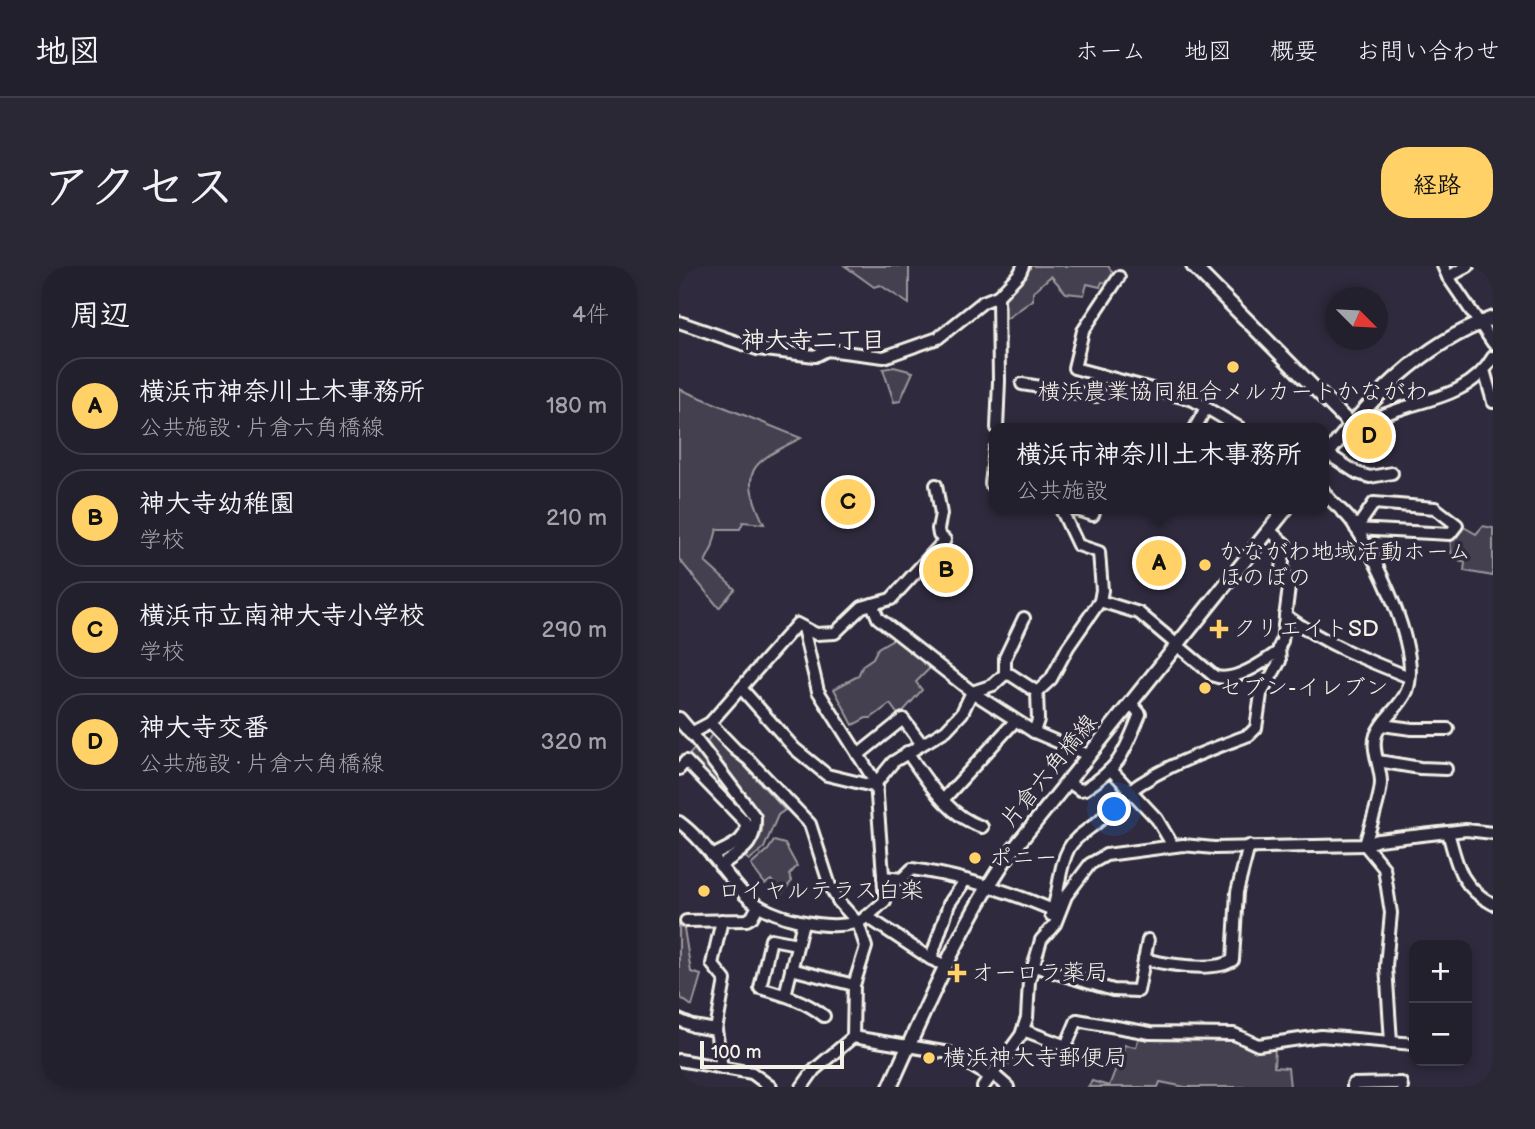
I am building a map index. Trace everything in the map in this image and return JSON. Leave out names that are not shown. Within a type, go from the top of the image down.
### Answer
[{"type":"street","points":[[679,322],[757,349],[815,356],[827,349],[884,357],[939,338],[983,302],[998,296],[1023,266]]},
{"type":"street","points":[[1193,266],[1350,424]]},
{"type":"street","points":[[1443,266],[1448,278],[1493,343]]},
{"type":"street","points":[[1448,278],[1468,266]]},
{"type":"street","points":[[1119,277],[1083,331],[1074,368],[1193,400],[1232,423]]},
{"type":"street","points":[[997,423],[998,296]]},
{"type":"street","points":[[1329,453],[1350,424],[1395,376],[1479,323],[1493,318]]},
{"type":"street","points":[[1350,424],[1367,422],[1457,391],[1485,370],[1493,357]]},
{"type":"street","points":[[1485,370],[1493,402]]},
{"type":"street","points":[[1022,384],[1096,396],[1101,375]]},
{"type":"street","points":[[1198,423],[1206,408]]},
{"type":"street","points":[[1329,459],[1370,477],[1392,473]]},
{"type":"street","points":[[691,733],[710,723],[797,624],[816,634],[835,633],[862,607],[891,599],[945,540],[939,535],[938,529],[941,513],[936,485]]},
{"type":"street","points":[[1329,500],[1349,518],[1377,563],[1388,586],[1409,660],[1406,692],[1395,711],[1382,725],[1375,741],[1381,785],[1365,845]]},
{"type":"street","points":[[1374,503],[1435,508],[1457,525],[1450,534],[1356,529],[1374,503]]},
{"type":"street","points":[[1034,732],[1038,720],[1037,692],[1051,679],[1068,647],[1100,601],[1102,590],[1099,552],[1078,545],[1063,514]]},
{"type":"street","name":"片倉六角橋線","points":[[890,1087],[946,966],[987,887],[1005,860],[1282,514]]},
{"type":"street","points":[[983,1087],[1023,1030],[1027,1018],[1029,981],[1059,892],[1062,864],[1070,845],[1130,791],[1184,759],[1249,736],[1256,728],[1261,694],[1280,661],[1279,651],[1289,587],[1282,569],[1285,544],[1269,530]]},
{"type":"street","points":[[1100,601],[1139,613],[1214,676],[1220,678],[1248,670],[1279,651]]},
{"type":"street","points":[[872,604],[878,618],[972,692],[1034,732],[1088,755]]},
{"type":"street","points":[[1285,615],[1309,633],[1409,677]]},
{"type":"street","points":[[877,785],[893,762],[921,743],[936,738],[954,722],[962,713],[972,692],[993,685],[1005,674],[1005,658],[1024,618]]},
{"type":"street","points":[[679,822],[758,906],[803,922],[862,920],[885,901],[877,785],[818,691],[803,628]]},
{"type":"street","points":[[1005,674],[1037,692]]},
{"type":"street","points":[[741,688],[795,750],[827,775],[877,785]]},
{"type":"street","points":[[1067,781],[1080,790],[1085,789],[1112,771],[1127,747],[1140,714],[1131,703]]},
{"type":"street","points":[[679,719],[755,817],[752,840],[746,848],[720,866]]},
{"type":"street","points":[[858,755],[903,719],[921,743]]},
{"type":"street","points":[[943,800],[1014,721]]},
{"type":"street","points":[[710,723],[810,824],[830,886],[839,902],[862,920],[946,966]]},
{"type":"street","points":[[1382,725],[1412,729],[1448,729]]},
{"type":"street","points":[[907,752],[943,800],[972,824],[982,827]]},
{"type":"street","points":[[679,769],[685,761],[745,822],[748,830],[745,836],[712,856]]},
{"type":"street","points":[[1378,761],[1446,769]]},
{"type":"street","points":[[1112,771],[1157,820],[1173,846]]},
{"type":"street","points":[[1041,940],[1055,924],[1066,896],[1090,864],[1106,855],[1173,846],[1365,845],[1378,840],[1466,830],[1493,833]]},
{"type":"street","points":[[1448,832],[1460,873],[1479,897],[1493,904]]},
{"type":"street","points":[[1365,845],[1384,868],[1391,914],[1386,966],[1391,1042]]},
{"type":"street","points":[[1144,959],[1178,966],[1220,965],[1233,960],[1237,892],[1249,846]]},
{"type":"street","points":[[883,877],[902,878],[912,869],[936,873],[1053,910]]},
{"type":"street","points":[[931,960],[949,904],[964,881]]},
{"type":"street","points":[[686,921],[747,920],[758,906]]},
{"type":"street","points":[[722,920],[712,964],[725,980],[716,1030],[722,1068]]},
{"type":"street","points":[[853,1037],[853,985],[866,947],[862,920]]},
{"type":"street","points":[[785,995],[803,922]]},
{"type":"street","points":[[797,944],[771,939],[760,988],[785,995],[824,1016]]},
{"type":"street","points":[[1034,966],[1113,990],[1138,991],[1148,940]]},
{"type":"street","points":[[791,969],[853,985]]},
{"type":"street","points":[[679,1020],[692,1026],[716,1030]]},
{"type":"street","points":[[1023,1030],[1066,1046],[1077,1020],[1150,1034],[1234,1034],[1258,1045],[1321,1035],[1409,1044]]},
{"type":"street","points":[[802,1087],[814,1070],[853,1037],[950,1053],[1008,1087]]},
{"type":"street","points":[[679,1060],[752,1073],[771,1087]]},
{"type":"street","points":[[1353,1087],[1353,1084],[1401,1083],[1402,1087]]},
{"type":"shaded area","points":[[845,266],[909,266],[909,304],[880,285],[874,287]]},
{"type":"shaded area","points":[[1026,266],[1108,266],[1115,276],[1110,283],[1102,282],[1100,287],[1087,284],[1084,295],[1066,293],[1051,276],[1033,292],[1033,300],[1006,319],[1006,306],[1002,296]]},
{"type":"shaded area","points":[[894,367],[913,372],[900,401],[894,402],[883,369]]},
{"type":"shaded area","points":[[679,389],[801,438],[770,454],[754,470],[751,479],[752,491],[764,524],[743,522],[740,529],[717,529],[705,562],[735,589],[719,608],[679,559]]},
{"type":"shaded area","points":[[1462,526],[1476,534],[1483,526],[1493,528],[1493,576],[1464,571],[1465,562],[1452,558],[1450,538]]},
{"type":"shaded area","points":[[895,638],[932,666],[916,682],[922,690],[899,716],[890,704],[871,718],[853,725],[834,689],[858,676],[863,665],[873,658],[878,648]]},
{"type":"shaded area","points":[[713,732],[785,810],[778,815],[764,848],[749,860],[744,856],[758,841],[762,832],[760,812],[707,742]]},
{"type":"shaded area","points":[[695,748],[750,818],[748,819],[688,756]]},
{"type":"shaded area","points":[[774,841],[785,844],[797,866],[789,875],[792,881],[782,893],[771,880],[765,884],[751,865]]},
{"type":"shaded area","points":[[683,922],[691,972],[701,975],[692,1006],[681,998],[679,992],[679,924]]},
{"type":"shaded area","points":[[1140,1033],[1234,1036],[1275,1047],[1274,1067],[1288,1068],[1290,1087],[1185,1087],[1160,1082],[1158,1087],[1088,1087],[1092,1081],[1109,1086],[1125,1045],[1136,1047]]},
{"type":"place","name":"横浜農業協同組合メルカートかながわ","points":[[1233,367]]},
{"type":"place","name":"神大寺交番","points":[[1369,436]]},
{"type":"place","name":"横浜市立南神大寺小学校","points":[[848,502]]},
{"type":"place","name":"横浜市神奈川土木事務所","points":[[1159,563]]},
{"type":"place","name":"かながわ地域活動ホーム ほのぼの","points":[[1205,565]]},
{"type":"place","name":"神大寺幼稚園","points":[[946,570]]},
{"type":"place","name":"クリエイトSD","points":[[1219,629]]},
{"type":"place","name":"セブン-イレブン","points":[[1205,688]]},
{"type":"place","name":"ポニー","points":[[975,858]]},
{"type":"place","name":"ロイヤルテラス白楽","points":[[704,891]]},
{"type":"place","name":"オーロラ薬局","points":[[957,973]]},
{"type":"place","name":"横浜神大寺郵便局","points":[[929,1058]]},
{"type":"district","name":"神大寺二丁目","points":[[813,340]]}]
